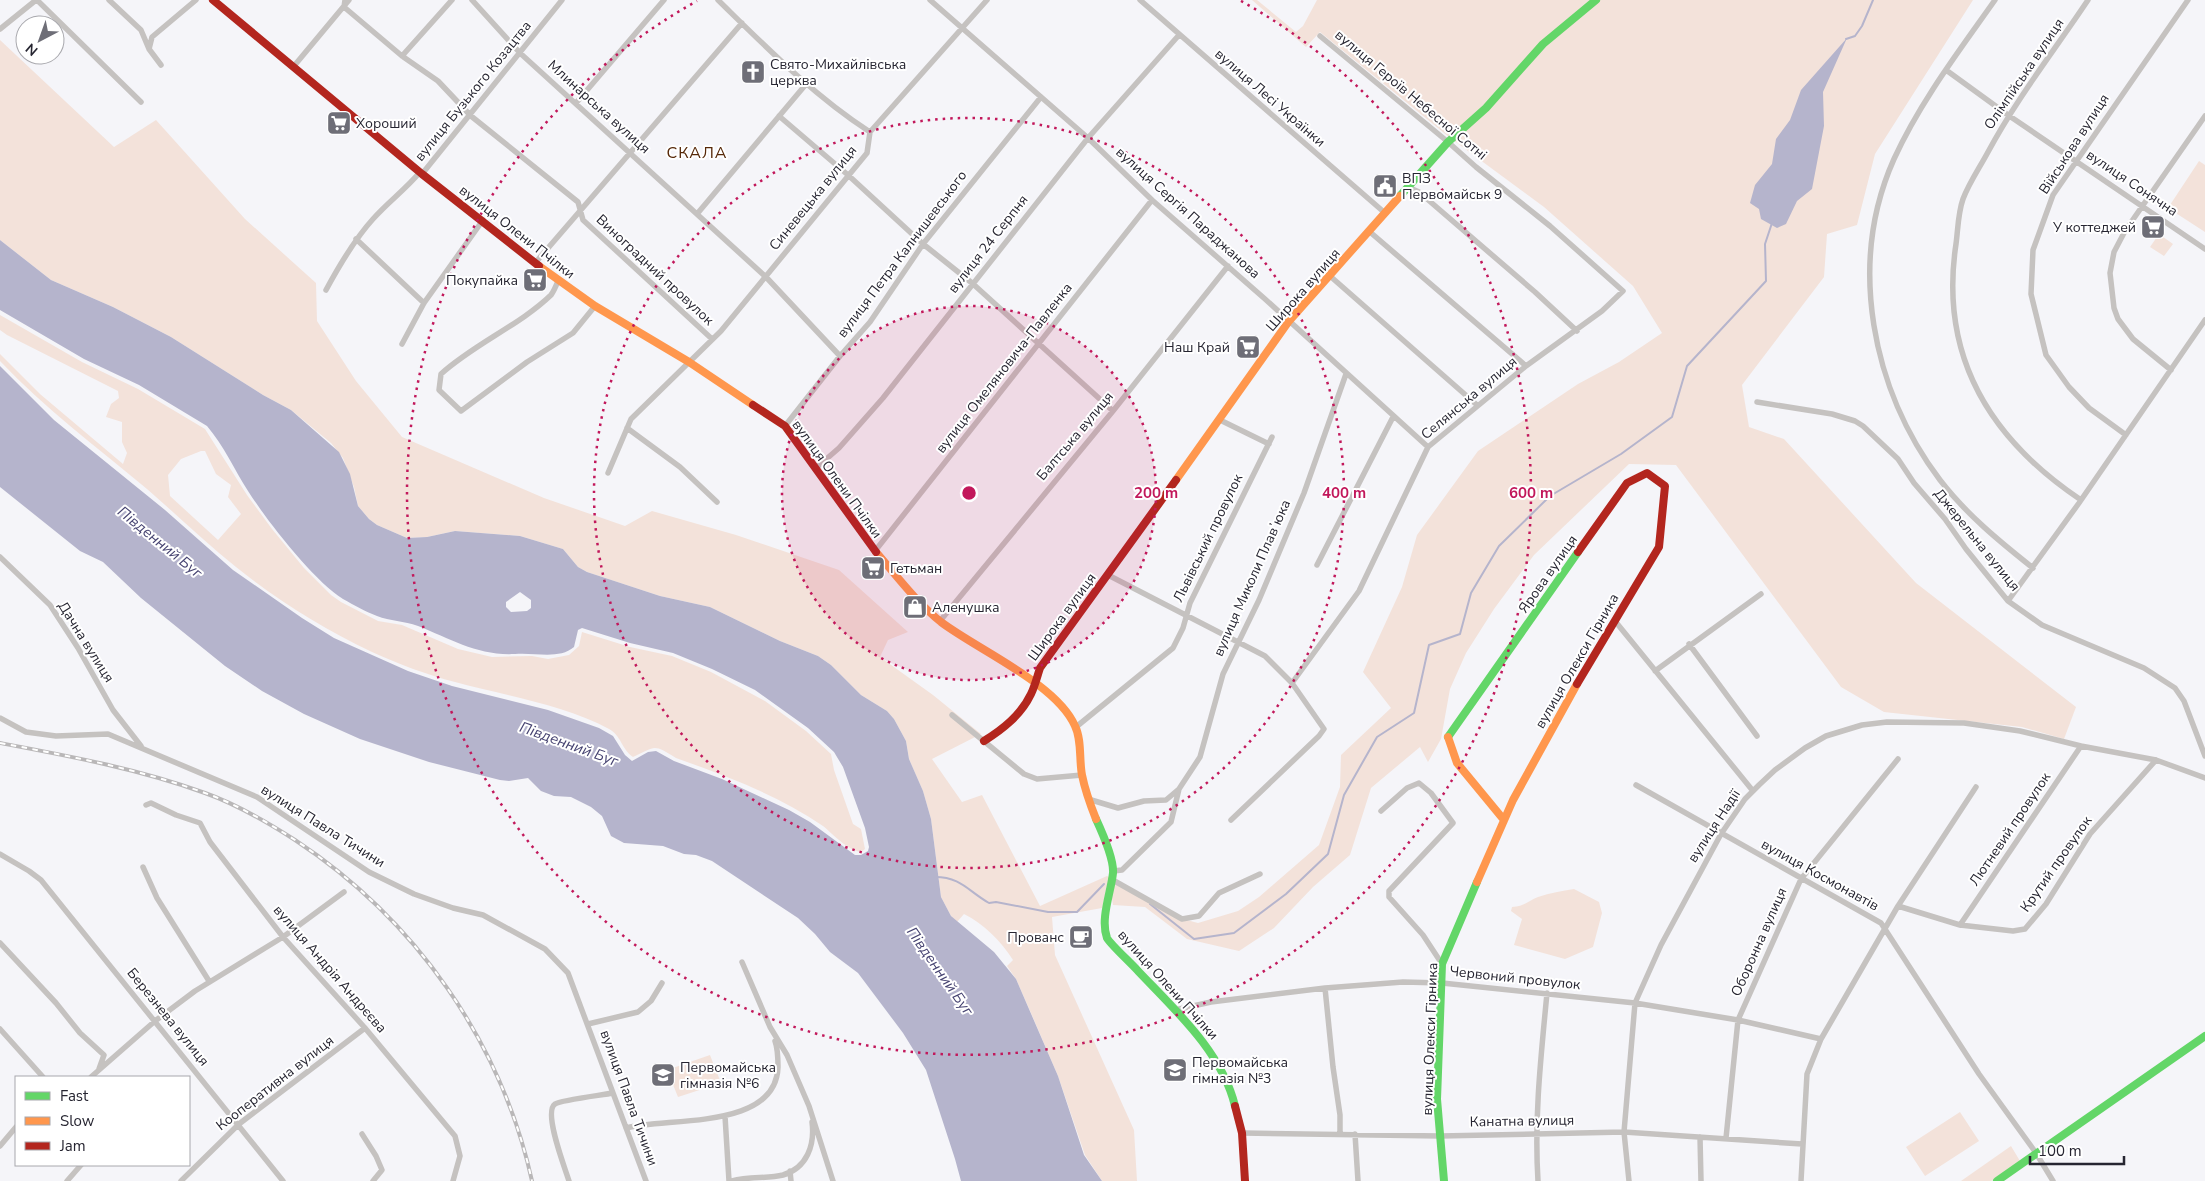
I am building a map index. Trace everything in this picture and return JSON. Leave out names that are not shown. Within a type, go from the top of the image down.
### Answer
[{"type":"street","points":[[0,29],[37,0],[141,102]]},
{"type":"street","points":[[109,0],[141,30],[149,49],[161,65]]},
{"type":"street","points":[[149,49],[152,37],[196,0]]},
{"type":"street","name":"вулиця Олени Пчілки","points":[[213,0],[421,173],[558,281],[594,306],[689,362],[785,426],[875,551],[907,589],[940,620],[987,653],[1033,681],[1062,705],[1076,727],[1082,776],[1088,799],[1104,838],[1112,875],[1105,912],[1107,938],[1175,1010],[1212,1055],[1231,1089],[1242,1132],[1244,1181]]},
{"type":"street","points":[[294,66],[344,3],[349,0]]},
{"type":"street","points":[[402,56],[452,0]]},
{"type":"street","name":"Млинарська вулиця","points":[[472,0],[520,53],[766,277],[840,356]]},
{"type":"street","name":"вулиця Бузького Козацтва","points":[[421,173],[471,116],[562,0]]},
{"type":"street","points":[[576,103],[664,0]]},
{"type":"street","points":[[718,0],[807,83],[849,119],[870,132]]},
{"type":"street","name":"вулиця Сергія Параджанова","points":[[930,0],[1088,138],[1152,200],[1228,266],[1428,447]]},
{"type":"street","name":"Синевецька вулиця","points":[[608,472],[631,419],[721,331],[867,153],[870,132],[987,0]]},
{"type":"street","name":"вулиця Лесі Українки","points":[[1140,0],[1385,213]]},
{"type":"street","name":"Широка вулиця","points":[[984,741],[1009,724],[1026,702],[1032,691],[1033,681],[1040,668],[1220,420],[1289,321],[1448,142],[1463,132],[1489,106],[1543,44],[1596,0]]},
{"type":"street","points":[[1995,0],[1915,116],[1894,161],[1879,201],[1870,254],[1874,329],[1886,378],[1909,432],[1925,459],[1941,481],[1976,520],[2033,568]]},
{"type":"street","name":"Олімпійська вулиця","points":[[2081,500],[2034,465],[1994,420],[1975,388],[1957,334],[1952,294],[1953,263],[1963,200],[2008,115],[2088,0]]},
{"type":"street","name":"Військова вулиця","points":[[2126,435],[2089,408],[2069,387],[2053,366],[2043,347],[2031,294],[2033,250],[2040,226],[2053,195],[2188,0]]},
{"type":"street","name":"Виноградний провулок","points":[[344,3],[402,56],[438,81],[471,116],[578,202],[583,220],[712,339]]},
{"type":"street","points":[[536,262],[742,23]]},
{"type":"street","name":"вулиця 24 Серпня","points":[[816,468],[839,448],[883,398],[1088,138],[1179,34]]},
{"type":"street","name":"вулиця Героїв Небесної Сотні","points":[[1320,36],[1476,167],[1550,226],[1622,292]]},
{"type":"street","name":"вулиця Сонячна","points":[[1946,70],[2008,115],[2205,249]]},
{"type":"street","points":[[697,214],[807,83]]},
{"type":"street","name":"вулиця Петра Калнишевського","points":[[785,426],[840,356],[870,322],[923,244],[1041,97]]},
{"type":"street","points":[[779,116],[848,175],[923,244],[972,283],[1113,411]]},
{"type":"street","points":[[2171,370],[2133,338],[2118,319],[2114,308],[2110,273],[2114,252],[2125,231],[2205,116]]},
{"type":"street","points":[[326,290],[356,239],[421,173]]},
{"type":"street","points":[[1408,187],[1419,192],[1536,292],[1577,331]]},
{"type":"street","name":"вулиця Омеляновича-Павленка","points":[[875,551],[1152,200]]},
{"type":"street","points":[[402,344],[424,303],[483,220]]},
{"type":"street","points":[[1370,232],[1526,366]]},
{"type":"street","points":[[356,239],[424,303]]},
{"type":"street","name":"Балтська вулиця","points":[[940,620],[1113,411],[1228,266]]},
{"type":"street","points":[[1330,276],[1477,405]]},
{"type":"street","points":[[558,281],[552,294],[529,312],[455,361],[441,374],[439,390],[461,411],[527,362],[573,333],[594,306]]},
{"type":"street","name":"Селянська вулиця","points":[[1292,683],[1359,591],[1428,447],[1526,366],[1577,331],[1618,298],[1622,292]]},
{"type":"street","points":[[2008,601],[2081,500],[2205,320]]},
{"type":"street","name":"вулиця Миколи Плавʼюка","points":[[1112,875],[1122,870],[1170,822],[1179,790],[1200,757],[1223,674],[1259,600],[1304,493],[1346,374]]},
{"type":"street","name":"Джерельна вулиця","points":[[1757,402],[1832,414],[1855,421],[1863,426],[1898,459],[1914,483],[1946,519],[1976,562],[2008,601],[2042,625],[2144,668],[2169,683],[2184,701],[2205,756]]},
{"type":"street","points":[[1317,565],[1393,417]]},
{"type":"street","points":[[1220,420],[1269,444]]},
{"type":"street","points":[[627,428],[680,467],[717,502]]},
{"type":"street","name":"Львівський провулок","points":[[1076,727],[1173,648],[1183,628],[1185,616],[1272,437]]},
{"type":"street","name":"Ярова вулиця","points":[[1504,820],[1457,763],[1448,736],[1627,484],[1647,473],[1665,486],[1661,512]]},
{"type":"street","name":"вулиця Олекси Гірника","points":[[1444,1181],[1437,1099],[1442,964],[1512,800],[1566,702],[1658,547],[1661,512]]},
{"type":"street","name":"Дачна вулиця","points":[[0,557],[50,605],[83,657],[113,710],[142,748]]},
{"type":"street","points":[[1108,574],[1185,616],[1265,656],[1292,683],[1324,728],[1319,736],[1231,820]]},
{"type":"street","points":[[1655,670],[1761,594]]},
{"type":"street","points":[[1615,620],[1753,791]]},
{"type":"street","points":[[1689,644],[1757,736]]},
{"type":"street","points":[[952,715],[1024,774],[1037,779],[1082,776]]},
{"type":"street","name":"вулиця Павла Тичини","points":[[0,718],[26,732],[56,736],[108,734],[142,748],[257,797],[369,872],[414,894],[483,916],[545,950],[568,973],[646,1181]]},
{"type":"street","name":"вулиця Надії","points":[[1629,1181],[1624,1132],[1635,1003],[1666,937],[1721,834],[1753,791],[1775,770],[1805,748],[1826,736],[1862,725],[1887,722],[1964,723],[2020,731],[2080,746],[2156,760],[2205,778]]},
{"type":"street","name":"Лютневий провулок","points":[[1960,925],[2080,746]]},
{"type":"street","name":"Оборонна вулиця","points":[[1726,1138],[1738,1020],[1801,879],[1898,759]]},
{"type":"street","name":"Крутий провулок","points":[[1960,925],[2014,931],[2025,929],[2046,904],[2090,834],[2156,760]]},
{"type":"street","points":[[1381,811],[1407,788],[1419,782],[1431,793],[1453,823],[1390,892],[1389,897],[1423,935],[1442,964]]},
{"type":"street","name":"вулиця Космонавтів","points":[[1636,786],[1881,923],[1974,1066],[2036,1153],[2053,1181]]},
{"type":"street","points":[[1801,1181],[1808,1074],[1821,1039],[1898,906],[1976,787]]},
{"type":"street","points":[[1088,799],[1118,808],[1144,801],[1166,800],[1179,790]]},
{"type":"street","name":"вулиця Андрія Андрєєва","points":[[146,804],[151,803],[200,823],[210,842],[283,937],[365,1028],[455,1136],[460,1156],[453,1181]]},
{"type":"street","name":"Березнева вулиця","points":[[0,854],[30,871],[41,880],[283,1181]]},
{"type":"street","points":[[142,867],[156,898],[209,981]]},
{"type":"street","points":[[1112,875],[1182,919],[1199,916],[1219,893],[1260,874]]},
{"type":"street","points":[[92,1076],[155,1021],[209,981],[283,937],[344,892]]},
{"type":"street","points":[[1898,906],[1960,925]]},
{"type":"street","points":[[0,943],[56,1003],[80,1032],[104,1055],[98,1071]]},
{"type":"street","points":[[626,1128],[645,1124],[725,1116],[749,1109],[764,1099],[773,1088],[777,1078],[777,1046],[742,962]]},
{"type":"street","name":"Червоний провулок","points":[[1175,1010],[1210,1002],[1325,988],[1403,982],[1442,982],[1635,1003],[1738,1020],[1821,1039]]},
{"type":"street","name":"вулиця Павла Тичини","points":[[588,1024],[638,1012],[651,1001],[662,983]]},
{"type":"street","points":[[1325,988],[1340,1115],[1340,1134]]},
{"type":"street","points":[[1538,1181],[1537,1132],[1540,1065],[1547,993]]},
{"type":"street","points":[[770,1027],[787,1055],[809,1106],[833,1181]]},
{"type":"street","name":"Кооперативна вулиця","points":[[181,1181],[239,1124],[365,1028]]},
{"type":"street","points":[[0,1029],[42,1076]]},
{"type":"street","points":[[0,1041],[7,1036]]},
{"type":"street","points":[[1997,1181],[2008,1178],[2036,1153],[2205,1036]]},
{"type":"street","points":[[98,1071],[101,1076]]},
{"type":"street","points":[[569,1181],[552,1120],[551,1108],[562,1101],[613,1093]]},
{"type":"street","points":[[725,1116],[731,1181],[783,1175],[799,1167],[811,1150],[813,1128],[809,1106]]},
{"type":"street","points":[[0,1146],[15,1128]]},
{"type":"street","name":"Канатна вулиця","points":[[1242,1132],[1440,1136],[1537,1132],[1624,1132],[1802,1144]]},
{"type":"street","points":[[362,1134],[382,1170],[373,1181]]},
{"type":"street","points":[[1355,1134],[1358,1181]]},
{"type":"street","points":[[1700,1137],[1701,1181]]},
{"type":"street","points":[[67,1181],[80,1166]]},
{"type":"street","points":[[790,1172],[791,1181]]},
{"type":"shaded area","points":[[1252,0],[1257,0],[1296,32],[1303,26],[1317,0],[1973,0],[1875,154],[1857,225],[1827,234],[1824,277],[1742,385],[1749,427],[1784,439],[1916,583],[2076,707],[2064,739],[2022,727],[1884,712],[1841,687],[1676,465],[1629,464],[1534,555],[1494,609],[1466,653],[1450,689],[1441,739],[1428,762],[1420,747],[1371,788],[1350,855],[1313,887],[1274,928],[1239,951],[1187,939],[1145,907],[1113,905],[1111,893],[1116,880],[1179,918],[1198,923],[1238,911],[1259,897],[1319,845],[1340,787],[1341,755],[1391,708],[1363,672],[1402,587],[1417,535],[1478,451],[1578,384],[1619,362],[1662,333],[1633,286],[1544,207],[1449,137],[1320,32],[1306,47]]},
{"type":"shaded area","points":[[0,40],[15,54],[15,65],[27,65],[114,147],[156,120],[245,219],[316,283],[317,321],[356,381],[402,437],[544,498],[625,526],[652,511],[736,535],[839,570],[908,632],[888,640],[880,657],[933,695],[981,734],[932,759],[962,802],[982,795],[1040,906],[1107,876],[1109,877],[1102,908],[1052,917],[1055,955],[1134,1130],[1137,1181],[1102,1181],[1085,1155],[1058,1076],[1016,979],[1007,966],[1013,960],[1003,946],[978,923],[964,914],[957,922],[951,916],[941,897],[931,819],[923,791],[909,759],[906,741],[894,719],[887,711],[861,695],[831,665],[818,656],[780,641],[710,607],[660,596],[587,572],[578,567],[563,549],[520,536],[455,531],[427,537],[407,538],[377,525],[358,506],[354,487],[343,458],[331,443],[291,410],[263,395],[171,337],[113,307],[51,280],[0,240]]},
{"type":"shaded area","points":[[2199,161],[2205,165],[2205,232],[2168,208]]},
{"type":"shaded area","points":[[2159,234],[2173,244],[2164,256],[2150,247]]},
{"type":"shaded area","points":[[0,315],[82,362],[138,389],[205,429],[247,495],[304,568],[331,595],[378,621],[402,625],[458,649],[492,657],[532,656],[548,659],[569,655],[579,646],[582,632],[630,647],[672,656],[711,672],[765,701],[806,731],[831,754],[834,770],[853,824],[861,829],[865,849],[861,852],[856,851],[806,815],[770,796],[733,779],[676,758],[658,748],[650,749],[633,757],[626,751],[613,732],[592,721],[534,701],[424,673],[372,652],[319,624],[285,603],[225,558],[17,379],[0,361],[0,354],[40,394],[123,464],[127,453],[122,442],[122,422],[106,417],[111,404],[119,398],[118,391],[0,330]],"holes":[[[205,451],[216,474],[231,485],[228,497],[241,514],[218,540],[170,496],[168,475],[181,459]]]},
{"type":"shaded area","points":[[1574,889],[1599,902],[1602,913],[1593,947],[1565,959],[1514,945],[1522,919],[1511,911],[1512,907],[1542,896]]},
{"type":"shaded area","points":[[710,1055],[721,1083],[678,1097],[667,1070]]},
{"type":"shaded area","points":[[1960,1112],[1979,1141],[1925,1176],[1906,1147]]},
{"type":"shaded area","points":[[2011,1146],[2020,1161],[1991,1181],[1961,1181]]},
{"type":"water","points":[[1847,38],[1823,92],[1824,126],[1812,189],[1797,201],[1786,224],[1777,228],[1761,219],[1759,209],[1750,203],[1755,185],[1772,164],[1776,139],[1790,120],[1801,90]]},
{"type":"water","name":"Південний Буг","points":[[0,240],[51,280],[113,307],[171,337],[263,395],[291,410],[339,452],[350,474],[358,506],[377,525],[407,538],[427,537],[455,531],[520,536],[563,549],[578,567],[587,572],[660,596],[710,607],[780,641],[818,656],[831,665],[861,695],[887,711],[894,719],[906,741],[909,759],[923,791],[931,819],[941,897],[951,916],[994,952],[1016,979],[1058,1076],[1084,1155],[1102,1181],[961,1181],[926,1070],[903,1033],[858,973],[830,952],[798,918],[712,861],[696,855],[684,854],[663,846],[624,843],[611,836],[602,816],[591,807],[571,797],[554,796],[541,791],[528,778],[509,781],[500,780],[429,762],[360,739],[304,714],[262,691],[225,666],[141,598],[103,562],[80,551],[0,487],[0,366],[54,420],[165,510],[233,570],[334,638],[408,671],[452,686],[548,710],[599,728],[613,736],[625,755],[632,761],[648,752],[656,751],[674,761],[722,779],[789,810],[810,822],[855,855],[861,855],[868,851],[869,847],[865,828],[843,767],[834,752],[808,728],[755,690],[712,669],[673,653],[630,643],[582,628],[578,630],[574,647],[568,651],[546,655],[502,654],[477,649],[418,626],[382,618],[360,608],[331,590],[292,550],[256,504],[224,450],[207,426],[139,385],[84,359],[0,310]],"holes":[[[520,592],[531,600],[531,608],[527,611],[511,612],[506,607],[506,602]]]},
{"type":"waterway","points":[[1846,39],[1855,36],[1862,26],[1873,0]]},
{"type":"waterway","points":[[1150,904],[1194,939],[1234,933],[1286,894],[1328,854],[1344,795],[1377,737],[1414,713],[1429,645],[1460,634],[1471,593],[1499,546],[1550,496],[1621,454],[1672,417],[1687,366],[1766,281],[1765,244],[1772,223]]},
{"type":"waterway","points":[[935,877],[958,882],[989,903],[996,902],[1048,912],[1077,912],[1104,884]]},
{"type":"railway","points":[[0,743],[129,770],[180,784],[217,797],[295,840],[338,872],[378,907],[415,946],[447,988],[475,1032],[499,1080],[518,1129],[532,1181]]},
{"type":"traffic: fast","points":[[1400,196],[1448,142],[1486,108],[1543,44],[1596,0]]},
{"type":"traffic: fast","points":[[1448,737],[1578,552]]},
{"type":"traffic: fast","points":[[1096,819],[1113,867],[1105,914],[1107,938],[1196,1033],[1220,1068],[1229,1086],[1235,1106]]},
{"type":"traffic: fast","points":[[1444,1181],[1437,1099],[1442,964],[1477,882]]},
{"type":"traffic: fast","points":[[1997,1181],[2205,1036]]},
{"type":"traffic: slow","points":[[1176,480],[1289,321],[1400,196]]},
{"type":"traffic: slow","points":[[539,266],[595,306],[689,362],[753,405]]},
{"type":"traffic: slow","points":[[876,552],[915,597],[941,622],[1034,682],[1052,696],[1066,711],[1077,732],[1080,744],[1082,775],[1096,819]]},
{"type":"traffic: slow","points":[[1477,882],[1513,800],[1577,684]]},
{"type":"traffic: slow","points":[[1448,737],[1457,763],[1504,820]]},
{"type":"traffic: jam","points":[[213,0],[422,174],[539,266]]},
{"type":"traffic: jam","points":[[753,405],[785,426],[876,552]]},
{"type":"traffic: jam","points":[[1577,684],[1659,547],[1665,486],[1647,473],[1627,483],[1578,552]]},
{"type":"traffic: jam","points":[[984,741],[1005,726],[1022,709],[1032,691],[1040,668],[1176,480]]},
{"type":"traffic: jam","points":[[1235,1106],[1242,1133],[1245,1181]]},
{"type":"place","name":"Свято-Михайлівська церква","points":[[753,72]]},
{"type":"place","name":"Хороший","points":[[339,123]]},
{"type":"place","name":"ВПЗ Первомайськ 9","points":[[1385,186]]},
{"type":"place","name":"У коттеджей","points":[[2153,227]]},
{"type":"place","name":"Покупайка","points":[[535,280]]},
{"type":"place","name":"Наш Край","points":[[1248,347]]},
{"type":"place","name":"Гетьман","points":[[873,568]]},
{"type":"place","name":"Аленушка","points":[[915,607]]},
{"type":"place","name":"Прованс","points":[[1081,937]]},
{"type":"place","name":"Первомайська гімназія №3","points":[[1175,1070]]},
{"type":"place","name":"Первомайська гімназія №6","points":[[663,1075]]},
{"type":"district","name":"СКАЛА","points":[[697,153]]}]
